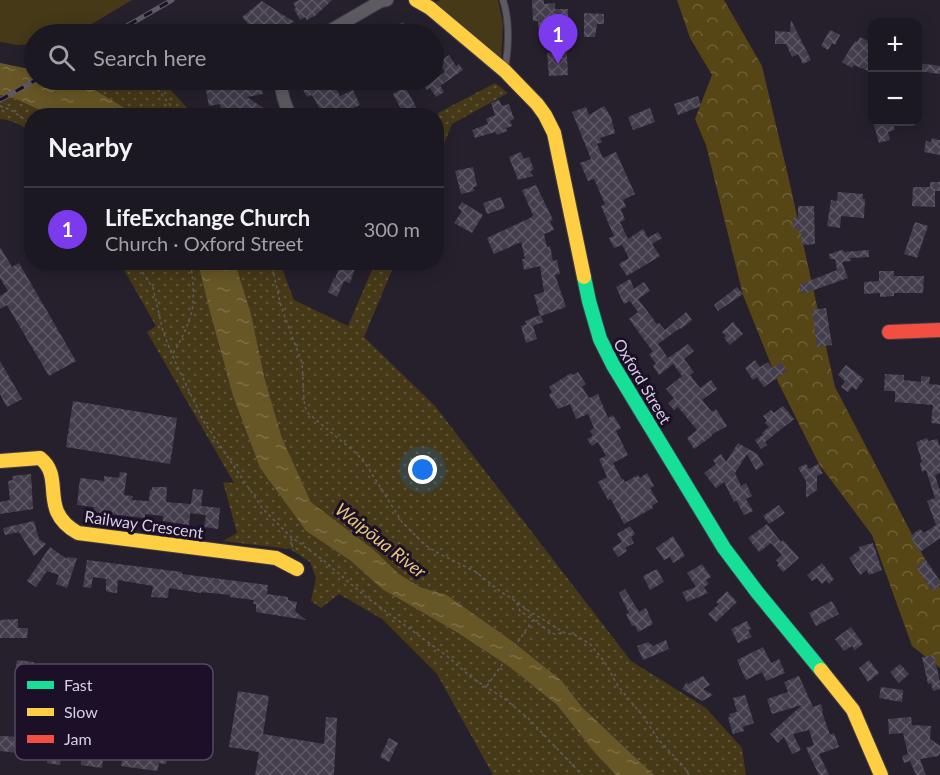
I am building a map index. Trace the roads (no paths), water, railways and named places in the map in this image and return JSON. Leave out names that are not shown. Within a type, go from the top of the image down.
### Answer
[{"type":"street","points":[[342,24],[387,0]]},
{"type":"street","name":"Oxford Street","points":[[416,0],[430,8],[505,71],[545,115],[554,133],[589,301],[600,339],[613,365],[724,549],[853,710],[881,775]]},
{"type":"street","points":[[281,90],[287,108]]},
{"type":"street","points":[[889,332],[940,330]]},
{"type":"street","name":"Railway Crescent","points":[[0,461],[40,458],[49,465],[58,517],[66,528],[78,533],[276,558],[297,569]]},
{"type":"lane","points":[[503,0],[508,30],[505,71]]},
{"type":"water","points":[[0,63],[24,68],[24,90],[95,90],[125,108],[35,108],[16,99],[0,95]]},
{"type":"water","points":[[200,270],[237,270],[251,314],[265,380],[282,438],[311,502],[374,550],[399,574],[420,587],[447,595],[512,641],[561,680],[582,707],[654,775],[616,775],[595,753],[557,705],[511,668],[458,633],[382,589],[351,561],[306,531],[260,468],[233,396]]},
{"type":"railway","points":[[130,24],[172,0]]},
{"type":"railway","points":[[0,100],[24,87]]},
{"type":"place","name":"LifeExchange Church","points":[[558,64]]},
{"type":"water label","name":"Waipōua River","points":[[381,540]]}]
